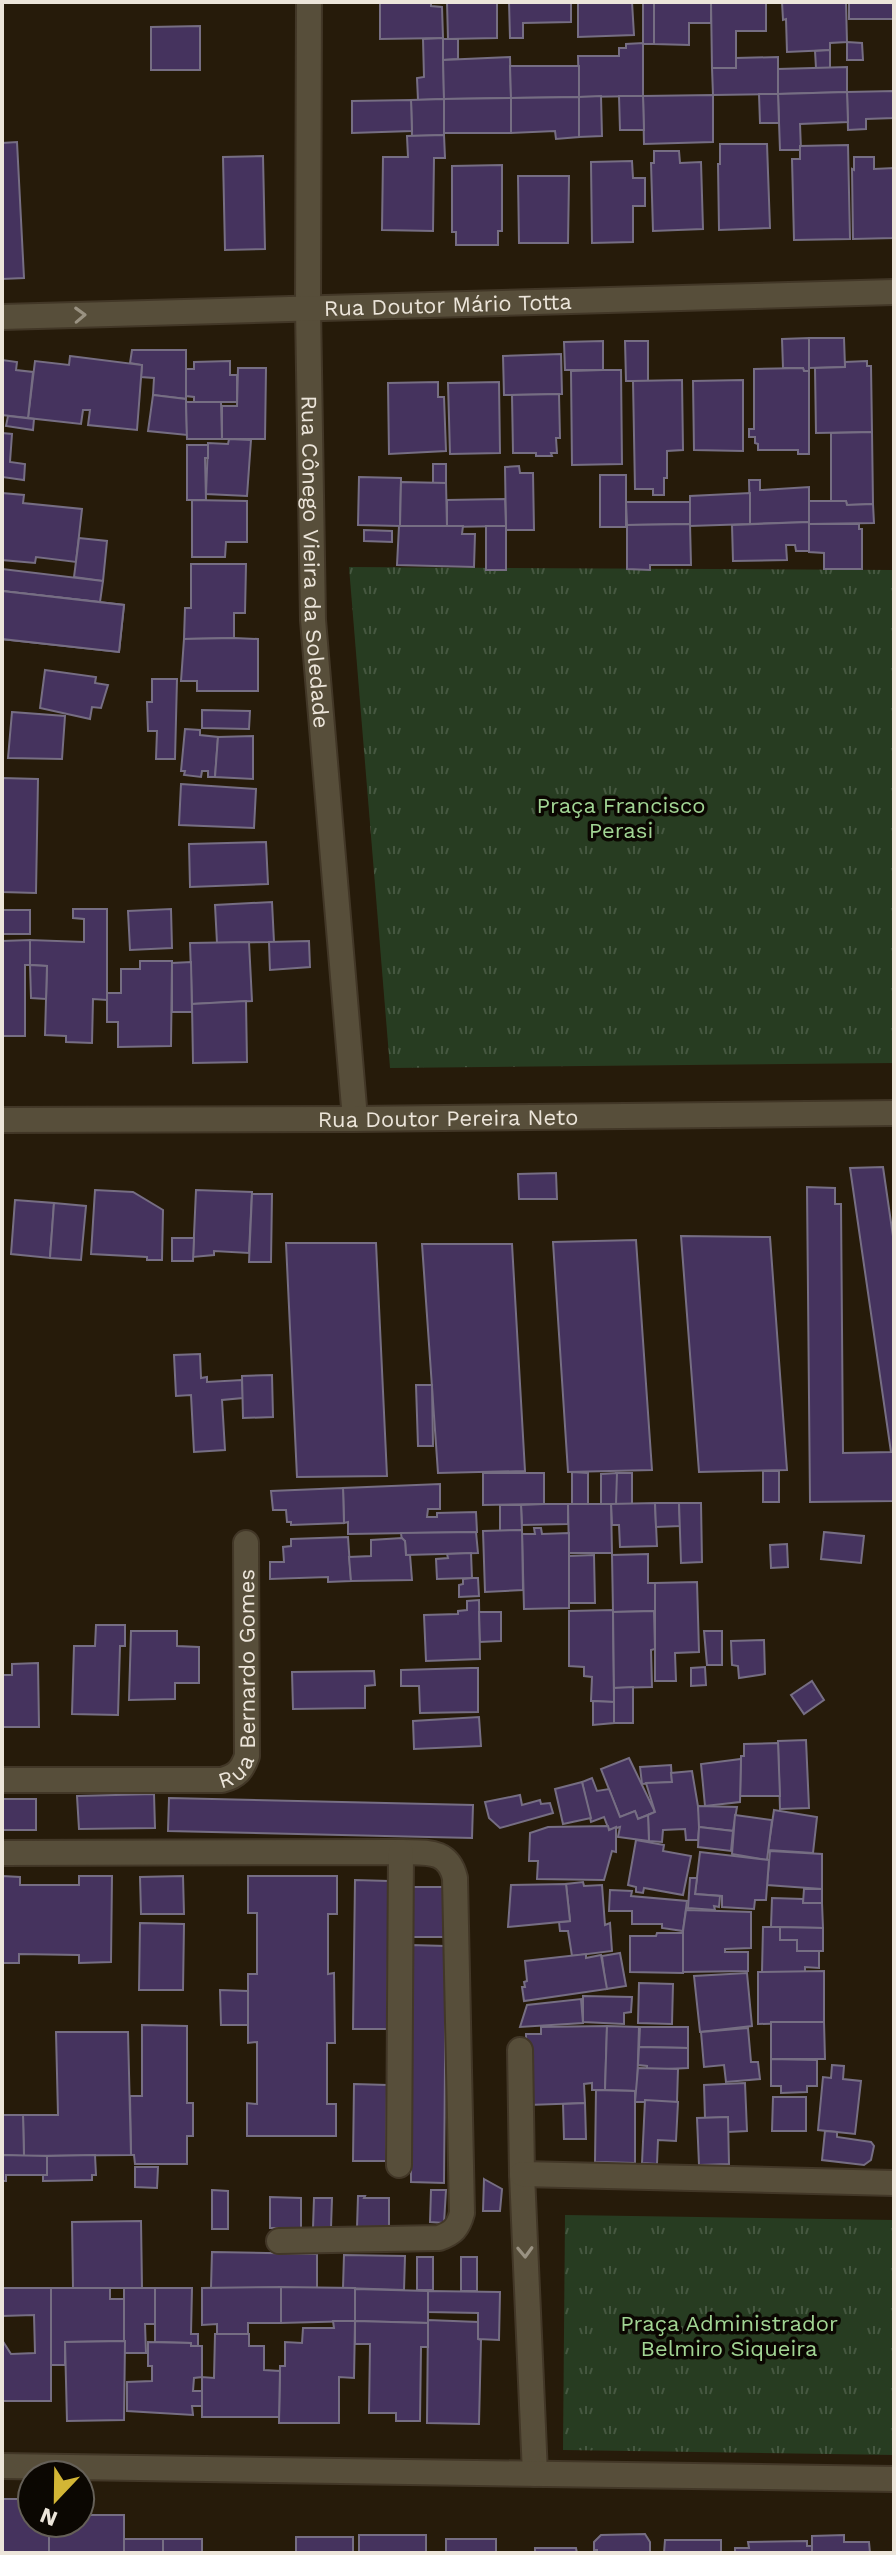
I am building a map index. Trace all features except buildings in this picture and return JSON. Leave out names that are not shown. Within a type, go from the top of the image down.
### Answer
[{"type":"street","name":"Rua Cônego Vieira da Soledade","points":[[309,2],[308,308],[313,620],[355,1119]]},
{"type":"street","name":"Rua Doutor Mário Totta","points":[[2,317],[894,292]]},
{"type":"street","name":"Rua Doutor Pereira Neto","points":[[2,1120],[894,1113]]},
{"type":"street","name":"Rua Bernardo Gomes","points":[[2,1780],[222,1780],[235,1776],[247,1756],[246,1543]]},
{"type":"street","points":[[2,1853],[401,1852],[443,1857],[452,1865],[455,1878],[462,2213],[459,2225],[451,2234],[439,2238],[279,2241]]},
{"type":"street","points":[[399,2165],[401,1852]]},
{"type":"street","points":[[520,2050],[535,2474]]},
{"type":"street","points":[[522,2174],[894,2183]]},
{"type":"street","points":[[2,2466],[894,2479]]},
{"type":"green space","name":"Praça Francisco Perasi","points":[[349,567],[894,570],[894,1063],[390,1068]]},
{"type":"green space","name":"Praça Administrador Belmiro Siqueira","points":[[565,2215],[894,2220],[894,2455],[563,2450]]}]
